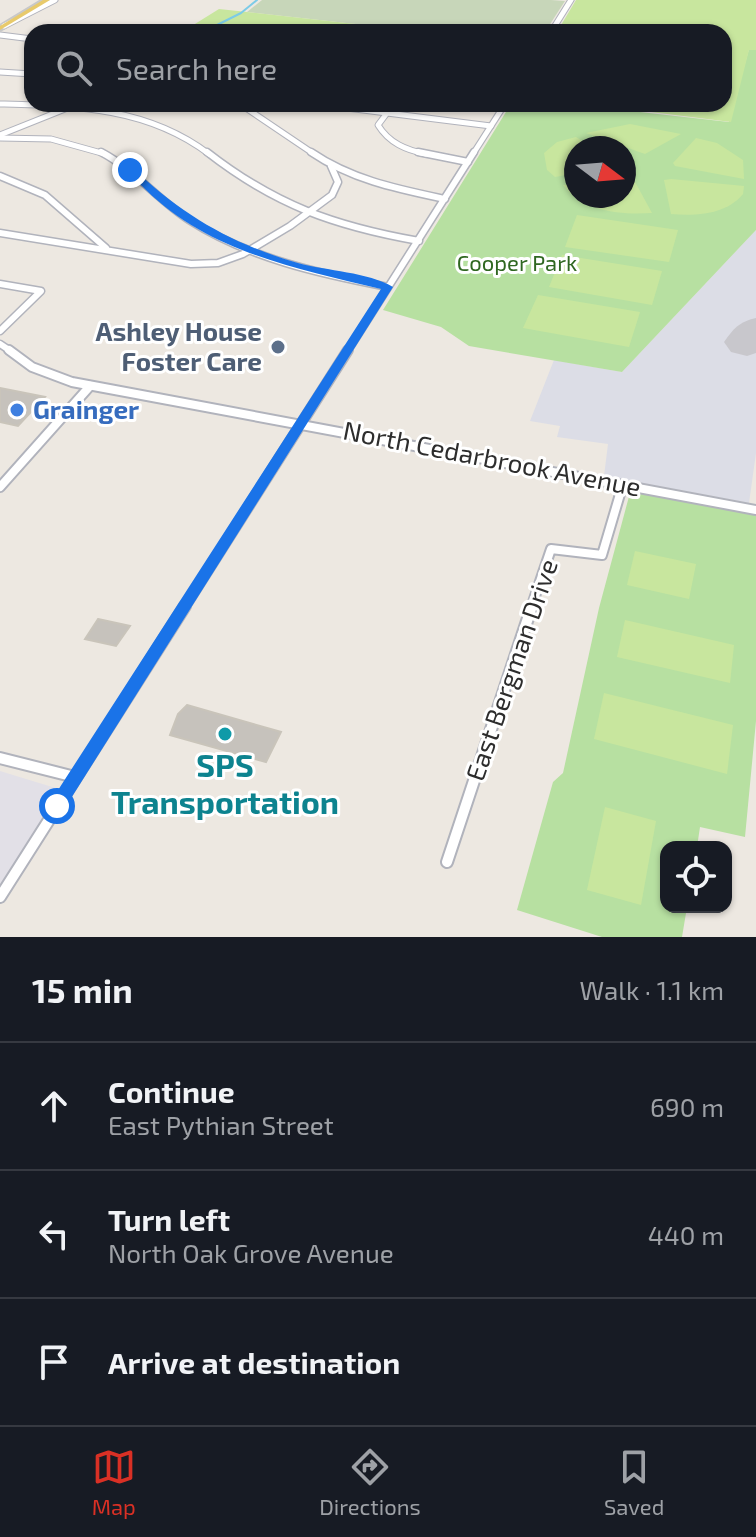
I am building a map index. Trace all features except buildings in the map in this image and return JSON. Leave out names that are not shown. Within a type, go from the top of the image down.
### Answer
[{"type":"main road","points":[[1,25],[37,0]]},
{"type":"main road","points":[[1,25],[47,0]]},
{"type":"street","points":[[1,25],[55,0]]},
{"type":"street","points":[[556,24],[571,0]]},
{"type":"street","points":[[0,35],[24,38]]},
{"type":"street","points":[[0,72],[24,74]]},
{"type":"street","points":[[0,104],[24,104]]},
{"type":"street","points":[[0,137],[58,112]]},
{"type":"street","points":[[115,112],[172,130],[205,148],[270,197],[344,225],[419,241]]},
{"type":"street","points":[[252,112],[331,166],[407,192],[445,199]]},
{"type":"street","points":[[379,112],[491,126]]},
{"type":"street","points":[[0,897],[500,112]]},
{"type":"street","points":[[387,113],[378,125],[388,140],[424,153],[468,162]]},
{"type":"street","points":[[0,137],[62,141],[113,158],[167,205],[198,226],[294,265],[388,287]]},
{"type":"street","points":[[0,233],[191,264],[214,263],[251,250],[328,200],[338,187],[338,177],[331,166]]},
{"type":"street","points":[[338,177],[347,173]]},
{"type":"street","points":[[0,176],[32,185],[47,193],[108,250]]},
{"type":"street","points":[[87,247],[97,241]]},
{"type":"street","points":[[0,284],[41,291],[0,331]]},
{"type":"street","name":"North Cedarbrook Avenue","points":[[0,344],[41,372],[90,386],[756,510]]},
{"type":"street","points":[[0,487],[90,386]]},
{"type":"street","name":"East Bergman Drive","points":[[447,862],[551,549],[602,555],[623,484]]},
{"type":"street","points":[[0,758],[75,777]]},
{"type":"shaded area","points":[[756,230],[756,453],[749,503],[604,476],[608,444],[557,437],[560,426],[530,421],[554,360],[622,372]]},
{"type":"shaded area","points":[[0,771],[62,790],[0,890]]},
{"type":"green space","points":[[262,0],[565,1],[550,24],[356,24],[247,12]]},
{"type":"green space","points":[[576,0],[756,0],[756,50],[749,50],[731,122],[651,112],[732,112],[732,24],[562,24]]},
{"type":"green space","points":[[219,9],[356,24],[195,24]]},
{"type":"green space","name":"Cooper Park","points":[[749,49],[756,50],[756,230],[622,372],[469,346],[441,327],[383,310],[506,112],[640,112],[729,122]]},
{"type":"green space","points":[[630,124],[681,134],[645,154],[636,151],[636,136],[594,136],[586,133]]},
{"type":"green space","points":[[696,138],[717,143],[743,160],[744,179],[675,166],[673,163]]},
{"type":"green space","points":[[564,140],[564,175],[555,177],[547,170],[544,153]]},
{"type":"green space","points":[[664,180],[744,186],[743,194],[719,210],[690,215],[671,214]]},
{"type":"green space","points":[[636,184],[652,213],[628,213],[598,208],[636,208]]},
{"type":"green space","points":[[577,215],[678,230],[669,262],[565,247]]},
{"type":"green space","points":[[562,255],[662,271],[652,305],[549,287]]},
{"type":"green space","points":[[538,295],[640,312],[629,347],[523,328]]},
{"type":"green space","points":[[631,489],[756,514],[756,721],[745,837],[700,827],[698,841],[660,841],[660,913],[686,913],[682,937],[602,937],[517,910],[553,782],[563,773],[599,608]]},
{"type":"green space","points":[[635,551],[696,564],[689,599],[627,585]]},
{"type":"green space","points":[[625,620],[734,645],[730,683],[617,657]]},
{"type":"green space","points":[[604,693],[733,725],[727,774],[594,739]]},
{"type":"green space","points":[[605,807],[656,821],[641,905],[587,890]]},
{"type":"waterway","points":[[219,24],[241,13],[257,0]]},
{"type":"runway","points":[[747,342],[756,331]]},
{"type":"place","name":"Ashley House Foster Care","points":[[278,347]]},
{"type":"place","name":"Grainger","points":[[17,410]]},
{"type":"place","name":"SPS Transportation","points":[[225,734]]},
{"type":"route","points":[[57,806],[388,287],[347,280],[294,265],[198,226],[167,205],[130,170]]}]
